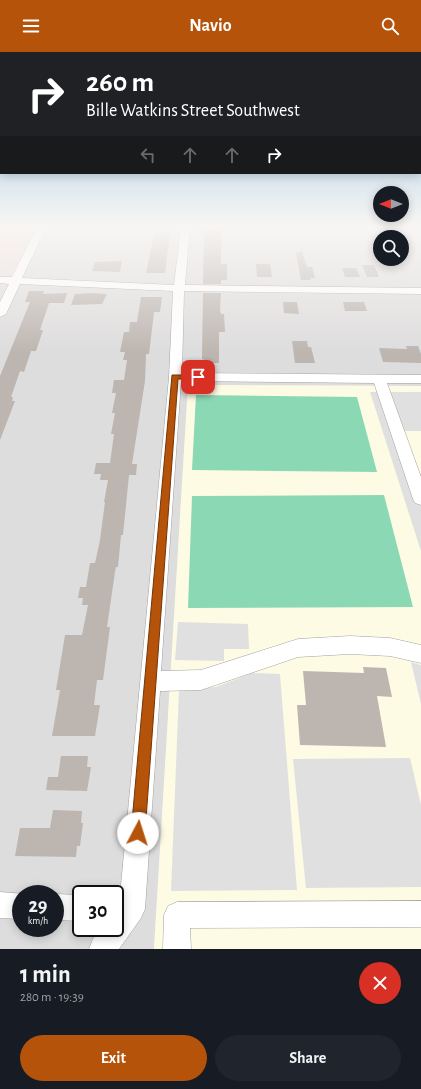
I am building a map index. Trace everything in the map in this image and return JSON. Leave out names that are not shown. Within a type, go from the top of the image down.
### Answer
[{"type":"street","points":[[0,314],[21,270]]},
{"type":"street","points":[[124,901],[150,681],[175,377],[181,270]]},
{"type":"street","points":[[0,280],[179,288],[421,291]]},
{"type":"street","points":[[175,377],[421,379]]},
{"type":"street","points":[[379,379],[421,499]]},
{"type":"street","points":[[150,681],[201,680],[298,648],[350,645],[390,647],[421,654]]},
{"type":"street","points":[[0,905],[12,906]]},
{"type":"street","points":[[177,949],[177,915],[421,914]]},
{"type":"street","points":[[103,949],[109,937]]},
{"type":"shaded area","points":[[0,270],[15,270],[11,279],[0,279]]},
{"type":"shaded area","points":[[11,270],[8,276],[0,276],[0,271]]},
{"type":"shaded area","points":[[15,270],[421,270],[421,386],[188,385],[154,949],[0,949],[0,279],[11,279]]},
{"type":"shaded area","points":[[188,385],[421,386],[421,949],[154,949]]},
{"type":"shaded area","points":[[370,392],[421,392],[421,431],[404,431],[421,478],[421,551]]},
{"type":"shaded area","points":[[178,622],[248,624],[249,649],[224,649],[224,661],[175,660]]},
{"type":"shaded area","points":[[411,662],[421,665],[421,704]]},
{"type":"shaded area","points":[[252,673],[280,674],[297,890],[171,891],[179,690],[216,687]]},
{"type":"shaded area","points":[[410,758],[421,805],[421,887],[306,888],[293,759]]},
{"type":"green space","points":[[196,395],[357,397],[377,472],[192,470]]},
{"type":"green space","points":[[384,495],[413,607],[188,608],[192,496]]},
{"type":"building","points":[[92,270],[120,270],[120,272],[92,271]]},
{"type":"building","points":[[147,270],[165,270],[165,273],[146,273]]},
{"type":"building","points":[[203,270],[227,270],[227,280],[221,280],[221,284],[203,284]]},
{"type":"building","points":[[256,270],[271,270],[272,277],[257,277]]},
{"type":"building","points":[[299,270],[313,270],[315,278],[310,278],[311,280],[301,280]]},
{"type":"building","points":[[343,270],[357,270],[360,277],[345,277]]},
{"type":"building","points":[[364,270],[376,270],[379,277],[367,277]]},
{"type":"building","points":[[29,291],[44,291],[43,294],[67,293],[64,303],[49,303],[40,330],[43,330],[36,351],[31,351],[24,372],[20,371],[11,397],[13,397],[12,401],[15,401],[0,440],[0,376],[30,302],[25,302]]},
{"type":"building","points":[[203,293],[221,293],[220,310],[221,314],[224,314],[225,332],[219,332],[219,363],[205,363],[205,360],[202,359]]},
{"type":"building","points":[[75,294],[107,294],[102,304],[71,305]]},
{"type":"building","points":[[141,297],[162,297],[160,312],[154,312],[149,354],[146,354],[145,381],[132,464],[137,464],[136,475],[129,475],[123,535],[121,535],[118,567],[116,567],[115,572],[107,627],[110,627],[103,680],[97,680],[94,705],[100,705],[95,736],[52,736],[60,690],[56,690],[65,635],[82,635],[88,605],[82,605],[83,598],[78,598],[80,587],[86,587],[90,563],[95,563],[100,540],[108,480],[100,480],[101,474],[94,474],[96,463],[110,463],[114,434],[111,434],[115,413],[112,413],[116,393],[112,393],[114,380],[124,380],[127,360],[123,360],[125,352],[120,352],[124,332],[129,332],[130,322],[137,322]]},
{"type":"building","points":[[283,302],[297,302],[299,314],[284,313]]},
{"type":"building","points":[[343,302],[364,302],[367,311],[345,311]]},
{"type":"building","points":[[292,341],[307,341],[308,347],[311,347],[315,363],[295,363]]},
{"type":"building","points":[[406,346],[418,346],[421,354],[421,363],[383,362],[379,348],[407,349]]},
{"type":"building","points":[[363,667],[386,668],[392,697],[377,696],[386,747],[300,745],[297,705],[306,705],[303,671],[364,673]]},
{"type":"building","points":[[61,756],[88,756],[87,767],[91,767],[87,791],[46,790],[48,777],[58,777]]},
{"type":"building","points":[[53,810],[82,811],[81,823],[83,823],[80,846],[77,846],[76,857],[15,856],[20,828],[50,828]]},
{"type":"route","points":[[138,833],[175,377],[198,377]]}]
